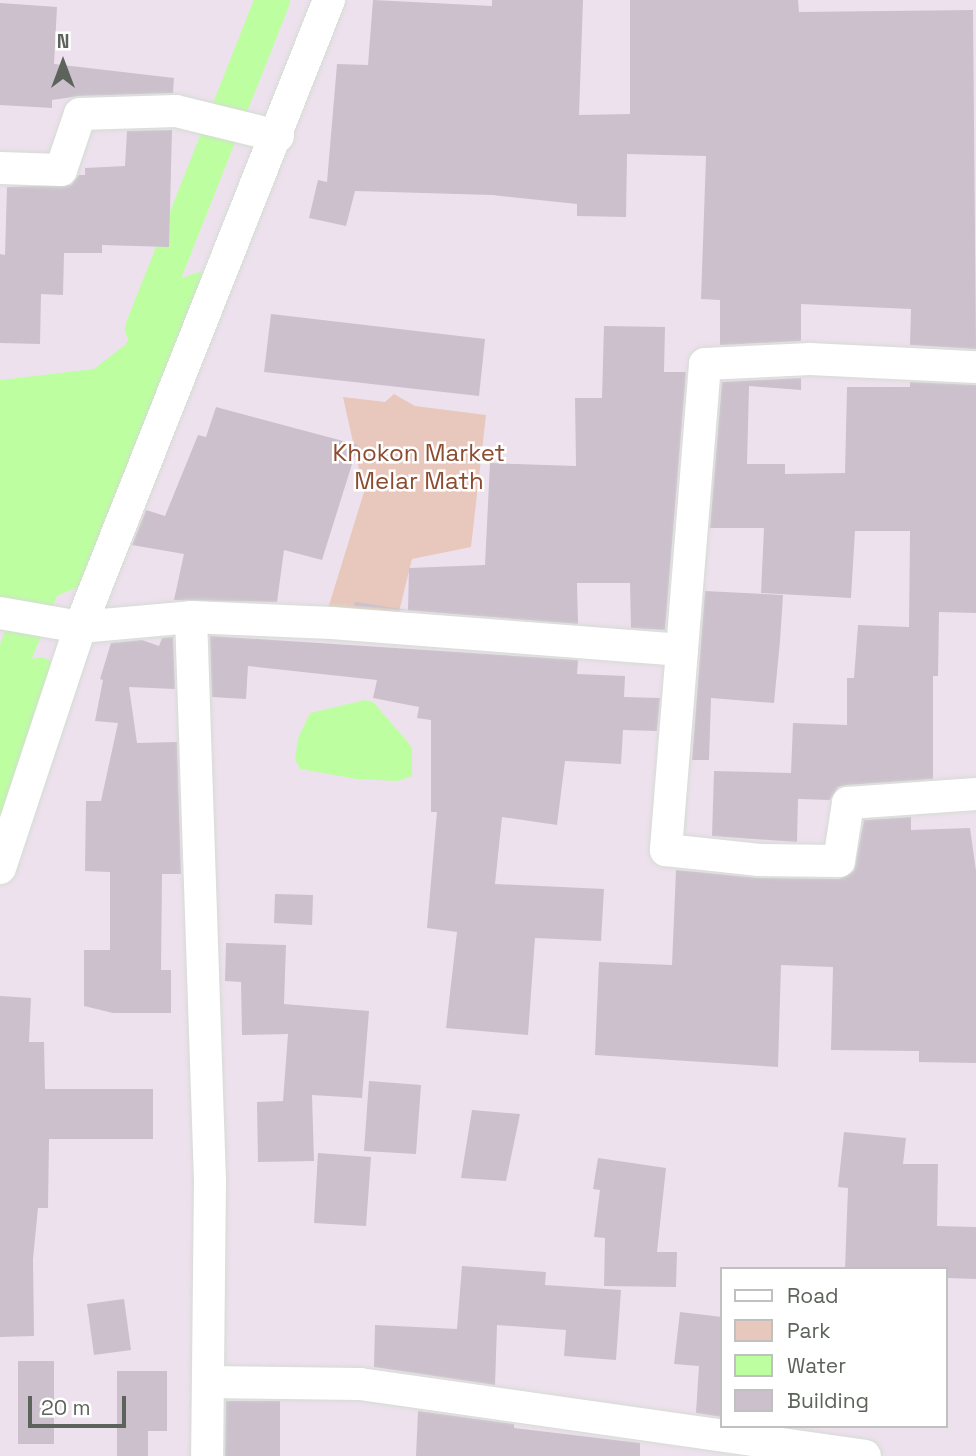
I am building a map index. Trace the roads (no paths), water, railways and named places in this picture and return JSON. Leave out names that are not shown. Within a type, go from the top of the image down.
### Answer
[{"type":"street","points":[[0,868],[80,627],[329,0]]},
{"type":"street","points":[[0,168],[61,170],[80,114],[176,111],[277,135]]},
{"type":"street","points":[[976,367],[810,359],[705,364],[666,850],[759,860],[839,862],[848,803],[976,794]]},
{"type":"street","points":[[0,613],[80,627],[191,617],[359,625],[681,650]]},
{"type":"street","points":[[191,617],[208,1071],[207,1456]]},
{"type":"street","points":[[208,1382],[359,1384],[865,1456]]},
{"type":"water","points":[[199,272],[210,279],[103,555],[78,587],[39,603],[0,598],[0,380],[94,369],[126,344],[154,288]]},
{"type":"water","points":[[42,657],[56,663],[0,848],[0,670],[9,663]]},
{"type":"water","points":[[365,700],[373,702],[412,747],[412,776],[397,781],[357,779],[300,769],[295,759],[298,738],[310,713]]},
{"type":"waterway","points":[[142,328],[272,0]]},
{"type":"waterway","points":[[0,690],[40,589]]},
{"type":"park label","name":"Khokon Market Melar Math","points":[[419,467]]}]
